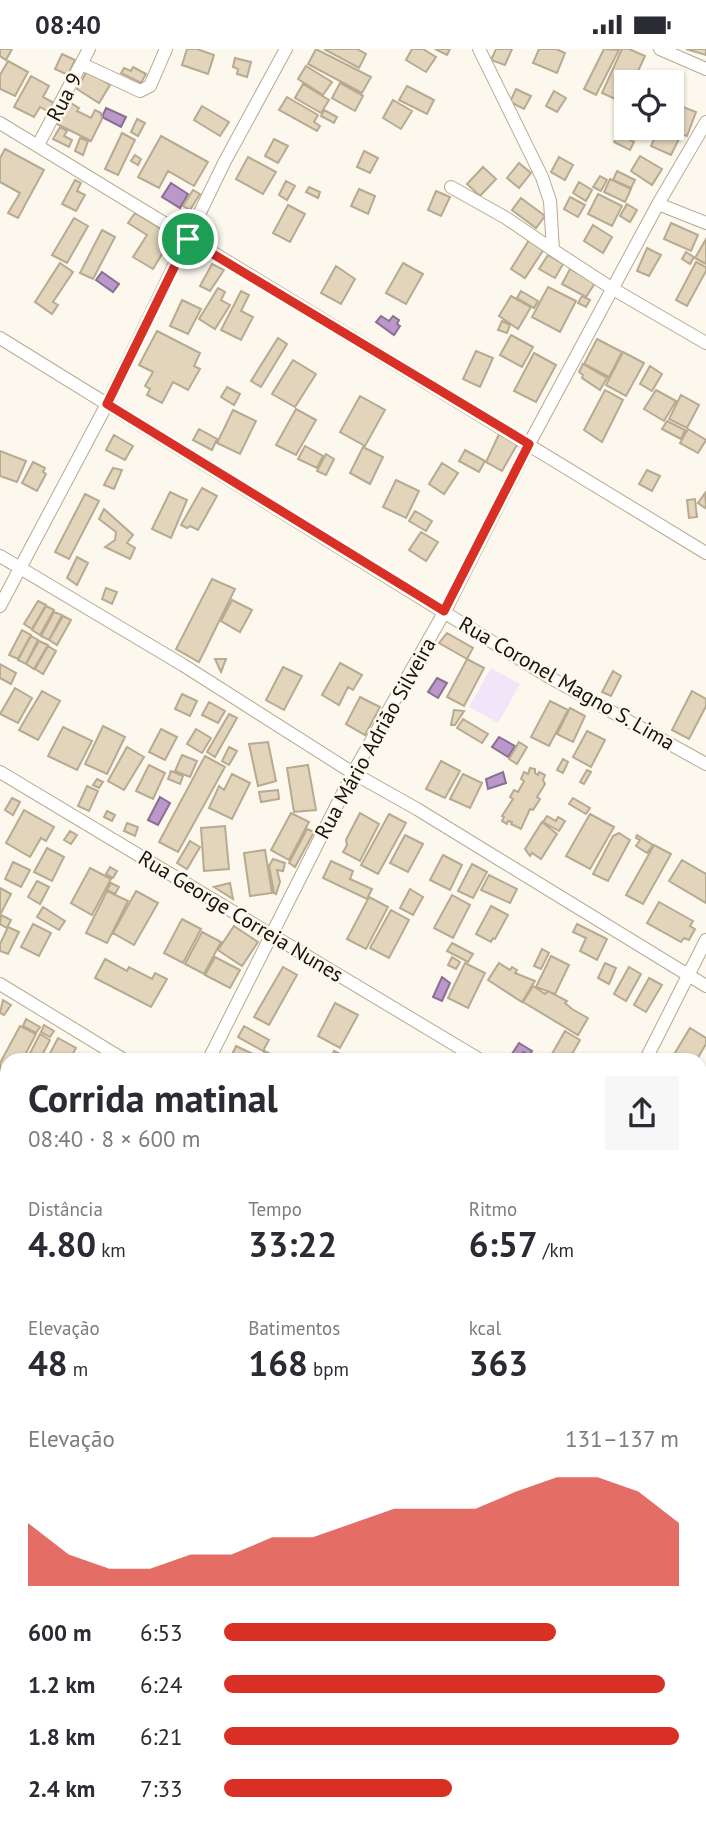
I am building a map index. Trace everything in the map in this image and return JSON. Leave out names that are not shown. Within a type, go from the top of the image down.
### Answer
[{"type":"street","name":"Rua 9","points":[[38,145],[89,49]]},
{"type":"street","points":[[82,64],[140,91],[150,86],[166,49]]},
{"type":"street","points":[[0,606],[107,404],[225,161],[286,49]]},
{"type":"street","points":[[479,49],[542,177],[550,201],[553,250]]},
{"type":"street","points":[[660,49],[706,69]]},
{"type":"street","name":"Rua Mário Adrião Silveira","points":[[212,1053],[353,773],[444,611],[529,444],[658,204],[706,122]]},
{"type":"street","points":[[0,123],[706,553]]},
{"type":"street","points":[[451,187],[506,218],[613,289],[706,343]]},
{"type":"street","points":[[658,204],[706,223]]},
{"type":"street","name":"Rua Coronel Magno S. Lima","points":[[0,338],[549,677],[706,764]]},
{"type":"street","points":[[0,556],[183,665],[353,773],[418,809],[706,986]]},
{"type":"street","name":"Rua George Correia Nunes","points":[[0,772],[468,1053]]},
{"type":"street","points":[[649,1053],[706,940]]},
{"type":"street","points":[[0,984],[113,1053]]},
{"type":"shaded area","points":[[106,108],[126,117],[121,127],[102,117]]},
{"type":"shaded area","points":[[171,183],[188,194],[180,208],[162,197]]},
{"type":"shaded area","points":[[102,272],[119,284],[113,292],[96,280]]},
{"type":"shaded area","points":[[381,316],[389,321],[393,316],[399,320],[397,324],[400,326],[394,335],[376,322]]},
{"type":"shaded area","points":[[491,668],[520,684],[498,723],[469,707]]},
{"type":"shaded area","points":[[437,678],[447,683],[438,698],[428,692]]},
{"type":"shaded area","points":[[499,737],[515,746],[508,757],[492,747]]},
{"type":"shaded area","points":[[503,772],[506,783],[488,789],[486,779]]},
{"type":"shaded area","points":[[160,797],[170,803],[158,825],[148,820]]},
{"type":"shaded area","points":[[442,977],[450,983],[442,1001],[433,997]]},
{"type":"shaded area","points":[[519,1043],[532,1051],[530,1053],[513,1053]]},
{"type":"building","points":[[0,49],[12,49],[6,60],[0,56]]},
{"type":"building","points":[[187,49],[197,49],[214,55],[208,74],[182,65]]},
{"type":"building","points":[[316,49],[371,77],[362,93],[308,64]]},
{"type":"building","points":[[324,49],[357,49],[366,54],[359,68]]},
{"type":"building","points":[[412,49],[423,49],[436,57],[426,72],[406,60]]},
{"type":"building","points":[[435,49],[450,49],[447,55]]},
{"type":"building","points":[[496,49],[512,49],[505,65],[491,60]]},
{"type":"building","points":[[539,49],[556,49],[565,53],[557,73],[533,63]]},
{"type":"building","points":[[604,49],[619,50],[596,95],[584,89]]},
{"type":"building","points":[[622,49],[645,56],[639,70],[614,70],[614,98],[602,93]]},
{"type":"building","points":[[686,49],[706,49],[706,55]]},
{"type":"building","points":[[62,54],[75,60],[68,75],[55,69]]},
{"type":"building","points":[[235,58],[251,62],[247,77],[237,74],[238,69],[233,67]]},
{"type":"building","points":[[8,61],[28,72],[15,96],[0,89],[0,75]]},
{"type":"building","points":[[306,66],[332,82],[323,95],[298,79]]},
{"type":"building","points":[[133,67],[146,74],[141,83],[121,73],[124,68],[131,71]]},
{"type":"building","points":[[87,71],[110,85],[99,103],[77,89]]},
{"type":"building","points":[[31,76],[49,86],[43,97],[54,103],[49,112],[40,107],[34,117],[14,107]]},
{"type":"building","points":[[340,83],[363,96],[355,111],[332,98]]},
{"type":"building","points":[[303,84],[329,100],[321,113],[295,98]]},
{"type":"building","points":[[407,86],[434,100],[427,114],[399,100]]},
{"type":"building","points":[[516,89],[531,96],[524,109],[510,102]]},
{"type":"building","points":[[554,91],[566,98],[557,112],[546,106]]},
{"type":"building","points":[[287,97],[318,115],[314,122],[320,126],[317,131],[279,110]]},
{"type":"building","points":[[393,100],[412,111],[401,129],[383,118]]},
{"type":"building","points":[[69,102],[79,108],[77,111],[91,118],[95,110],[101,113],[102,119],[91,141],[57,124]]},
{"type":"building","points":[[202,106],[229,122],[220,136],[194,120]]},
{"type":"building","points":[[684,107],[696,112],[687,136],[684,135]]},
{"type":"building","points":[[324,110],[337,117],[334,123],[321,116]]},
{"type":"building","points":[[137,119],[145,123],[138,136],[131,132]]},
{"type":"building","points":[[60,127],[67,131],[64,136],[72,140],[69,147],[53,139]]},
{"type":"building","points":[[122,133],[135,140],[118,175],[105,169]]},
{"type":"building","points":[[161,136],[208,162],[194,186],[168,171],[159,188],[138,177]]},
{"type":"building","points":[[80,138],[88,141],[83,155],[75,151]]},
{"type":"building","points":[[274,139],[288,146],[278,163],[265,156]]},
{"type":"building","points":[[630,140],[634,142],[630,150],[614,142]]},
{"type":"building","points":[[654,140],[678,140],[671,155],[651,146]]},
{"type":"building","points":[[5,149],[44,170],[18,218],[8,213],[20,193],[0,182],[0,158]]},
{"type":"building","points":[[364,151],[378,158],[370,173],[357,167]]},
{"type":"building","points":[[135,155],[141,159],[138,165],[131,161]]},
{"type":"building","points":[[640,156],[662,169],[652,185],[631,171]]},
{"type":"building","points":[[248,157],[276,172],[263,194],[236,179]]},
{"type":"building","points":[[559,157],[573,165],[565,180],[551,172]]},
{"type":"building","points":[[519,163],[531,173],[519,188],[507,178]]},
{"type":"building","points":[[483,167],[496,179],[480,196],[467,184]]},
{"type":"building","points":[[617,171],[635,180],[631,188],[613,180]]},
{"type":"building","points":[[600,176],[607,180],[601,191],[593,187]]},
{"type":"building","points":[[610,179],[631,189],[625,202],[604,192]]},
{"type":"building","points":[[75,180],[81,183],[77,191],[85,195],[76,211],[62,204]]},
{"type":"building","points":[[286,181],[295,186],[287,200],[279,195]]},
{"type":"building","points":[[579,182],[592,190],[586,201],[573,193]]},
{"type":"building","points":[[309,187],[320,192],[318,198],[306,192]]},
{"type":"building","points":[[359,189],[375,196],[368,214],[351,206]]},
{"type":"building","points":[[193,190],[200,194],[190,210],[183,206]]},
{"type":"building","points":[[436,191],[450,197],[441,216],[428,210]]},
{"type":"building","points":[[598,194],[622,206],[612,226],[588,214]]},
{"type":"building","points":[[570,197],[585,205],[578,217],[564,209]]},
{"type":"building","points":[[521,198],[545,216],[536,228],[512,210]]},
{"type":"building","points":[[627,204],[637,210],[630,222],[620,216]]},
{"type":"building","points":[[288,205],[305,214],[290,242],[273,233]]},
{"type":"building","points":[[135,213],[173,236],[153,269],[133,257],[147,235],[128,223]]},
{"type":"building","points":[[74,218],[88,226],[67,263],[52,255]]},
{"type":"building","points":[[671,223],[698,235],[691,251],[664,239]]},
{"type":"building","points":[[593,225],[612,237],[603,253],[584,241]]},
{"type":"building","points":[[102,230],[115,237],[93,279],[80,273]]},
{"type":"building","points":[[706,239],[706,264],[695,258]]},
{"type":"building","points":[[529,240],[544,249],[525,278],[511,269]]},
{"type":"building","points":[[647,248],[661,255],[649,276],[637,271]]},
{"type":"building","points":[[686,252],[694,257],[690,264],[682,259]]},
{"type":"building","points":[[548,255],[563,264],[555,278],[539,269]]},
{"type":"building","points":[[696,262],[706,267],[706,271],[687,306],[676,300]]},
{"type":"building","points":[[60,263],[73,272],[53,302],[58,305],[52,314],[35,302]]},
{"type":"building","points":[[403,263],[423,274],[406,304],[386,293]]},
{"type":"building","points":[[212,264],[224,270],[210,291],[200,286]]},
{"type":"building","points":[[336,266],[355,279],[341,304],[321,293]]},
{"type":"building","points":[[570,269],[595,283],[586,297],[562,284]]},
{"type":"building","points":[[548,287],[576,301],[560,332],[532,317]]},
{"type":"building","points":[[218,288],[225,292],[221,300],[230,305],[215,329],[199,319]]},
{"type":"building","points":[[241,291],[249,295],[241,311],[253,317],[241,340],[221,330]]},
{"type":"building","points":[[521,291],[538,301],[534,308],[517,298]]},
{"type":"building","points":[[511,296],[531,307],[518,329],[499,316]]},
{"type":"building","points":[[582,296],[590,300],[586,307],[578,303]]},
{"type":"building","points":[[182,300],[201,309],[188,334],[170,326]]},
{"type":"building","points":[[502,321],[510,325],[507,333],[498,330]]},
{"type":"building","points":[[157,331],[200,353],[194,366],[200,369],[188,390],[173,382],[162,403],[147,395],[150,389],[145,386],[153,372],[139,365]]},
{"type":"building","points":[[511,335],[533,347],[522,367],[500,355]]},
{"type":"building","points":[[278,338],[287,344],[261,387],[251,381]]},
{"type":"building","points":[[597,339],[622,352],[609,377],[584,364]]},
{"type":"building","points":[[476,351],[493,358],[480,387],[463,379]]},
{"type":"building","points":[[623,352],[644,363],[626,396],[606,385]]},
{"type":"building","points":[[534,353],[556,365],[536,402],[514,391]]},
{"type":"building","points":[[293,360],[316,374],[295,407],[272,394]]},
{"type":"building","points":[[583,364],[607,378],[600,390],[582,378],[583,375],[579,372]]},
{"type":"building","points":[[650,366],[662,374],[652,391],[640,384]]},
{"type":"building","points":[[227,387],[240,394],[234,405],[221,397]]},
{"type":"building","points":[[605,390],[623,400],[602,442],[584,430]]},
{"type":"building","points":[[656,390],[676,401],[664,421],[644,409]]},
{"type":"building","points":[[681,395],[699,405],[687,428],[669,419]]},
{"type":"building","points":[[360,396],[385,410],[365,446],[340,432]]},
{"type":"building","points":[[296,409],[316,420],[296,455],[276,445]]},
{"type":"building","points":[[233,410],[256,421],[240,454],[217,443]]},
{"type":"building","points":[[667,421],[685,430],[681,439],[662,429]]},
{"type":"building","points":[[199,429],[217,439],[212,450],[193,440]]},
{"type":"building","points":[[688,429],[706,440],[698,453],[680,443]]},
{"type":"building","points":[[499,434],[518,443],[502,471],[486,462]]},
{"type":"building","points":[[114,435],[133,446],[125,460],[106,450]]},
{"type":"building","points":[[305,446],[323,456],[317,468],[298,459]]},
{"type":"building","points":[[363,447],[383,457],[370,484],[350,473]]},
{"type":"building","points":[[465,450],[485,461],[479,472],[459,461]]},
{"type":"building","points":[[0,451],[26,461],[17,482],[0,476]]},
{"type":"building","points":[[326,454],[334,459],[326,475],[317,471]]},
{"type":"building","points":[[33,462],[45,468],[43,472],[46,474],[37,491],[22,483]]},
{"type":"building","points":[[442,463],[458,473],[444,494],[429,484]]},
{"type":"building","points":[[113,468],[122,470],[114,489],[104,485]]},
{"type":"building","points":[[647,470],[660,476],[652,491],[639,484]]},
{"type":"building","points":[[396,480],[419,491],[406,518],[383,507]]},
{"type":"building","points":[[202,488],[217,496],[198,530],[190,526],[187,528],[181,525]]},
{"type":"building","points":[[170,492],[187,500],[171,538],[152,529]]},
{"type":"building","points":[[705,493],[706,506],[705,508],[698,503]]},
{"type":"building","points":[[85,494],[99,501],[69,559],[55,552]]},
{"type":"building","points":[[695,499],[697,517],[689,518],[687,500]]},
{"type":"building","points":[[104,509],[133,535],[127,543],[135,548],[130,559],[105,547],[115,540],[116,532],[99,519]]},
{"type":"building","points":[[415,511],[432,521],[426,531],[409,521]]},
{"type":"building","points":[[421,532],[438,542],[426,561],[409,550]]},
{"type":"building","points":[[77,557],[88,563],[77,585],[67,578]]},
{"type":"building","points":[[212,579],[235,589],[199,662],[176,649]]},
{"type":"building","points":[[106,588],[117,592],[112,604],[102,599]]},
{"type":"building","points":[[232,600],[252,610],[240,632],[221,621]]},
{"type":"building","points":[[38,601],[46,605],[32,629],[24,624]]},
{"type":"building","points":[[46,606],[54,610],[40,635],[32,630]]},
{"type":"building","points":[[54,612],[62,615],[49,640],[41,636]]},
{"type":"building","points":[[63,616],[71,620],[57,645],[49,640]]},
{"type":"building","points":[[22,630],[31,635],[18,659],[9,655]]},
{"type":"building","points":[[447,633],[473,648],[467,659],[439,643]]},
{"type":"building","points":[[31,636],[38,640],[26,664],[18,660]]},
{"type":"building","points":[[39,641],[48,645],[34,669],[26,664]]},
{"type":"building","points":[[48,646],[56,651],[43,674],[35,669]]},
{"type":"building","points":[[215,659],[226,659],[221,672]]},
{"type":"building","points":[[467,659],[484,668],[464,706],[447,697]]},
{"type":"building","points":[[340,663],[362,675],[353,690],[348,687],[339,705],[322,695]]},
{"type":"building","points":[[0,664],[16,673],[11,684],[0,678]]},
{"type":"building","points":[[283,667],[302,676],[284,710],[266,700]]},
{"type":"building","points":[[613,671],[621,676],[611,696],[602,692]]},
{"type":"building","points":[[15,688],[32,698],[18,723],[0,714]]},
{"type":"building","points":[[42,691],[60,701],[38,740],[19,730]]},
{"type":"building","points":[[692,691],[706,699],[706,706],[689,739],[672,730]]},
{"type":"building","points":[[182,694],[197,701],[190,716],[175,709]]},
{"type":"building","points":[[360,697],[380,707],[365,735],[346,724]]},
{"type":"building","points":[[550,701],[568,710],[549,746],[531,737]]},
{"type":"building","points":[[209,702],[225,711],[218,723],[202,715]]},
{"type":"building","points":[[570,708],[585,716],[573,742],[557,734]]},
{"type":"building","points":[[454,710],[464,711],[455,725],[451,725]]},
{"type":"building","points":[[229,714],[237,718],[215,757],[207,752]]},
{"type":"building","points":[[463,719],[488,734],[482,743],[457,728]]},
{"type":"building","points":[[103,726],[125,737],[107,774],[85,764]]},
{"type":"building","points":[[63,727],[92,741],[77,770],[48,756]]},
{"type":"building","points":[[161,729],[177,737],[165,760],[149,752]]},
{"type":"building","points":[[196,729],[211,738],[202,753],[187,744]]},
{"type":"building","points":[[587,731],[605,740],[591,767],[573,757]]},
{"type":"building","points":[[268,742],[276,781],[258,786],[249,744]]},
{"type":"building","points":[[519,742],[527,747],[517,764],[509,759]]},
{"type":"building","points":[[127,747],[144,757],[124,790],[108,781]]},
{"type":"building","points":[[229,747],[237,751],[229,765],[222,761]]},
{"type":"building","points":[[182,755],[197,761],[190,777],[175,771]]},
{"type":"building","points":[[205,756],[225,767],[178,852],[159,842]]},
{"type":"building","points":[[563,759],[568,762],[563,773],[557,770]]},
{"type":"building","points":[[441,761],[460,771],[445,798],[426,789]]},
{"type":"building","points":[[149,765],[165,773],[153,799],[136,791]]},
{"type":"building","points":[[308,765],[316,810],[294,812],[287,768]]},
{"type":"building","points":[[530,768],[535,769],[538,775],[539,772],[545,775],[545,784],[537,797],[540,799],[533,810],[530,809],[521,829],[511,824],[512,822],[508,821],[507,824],[502,821],[502,816],[513,799],[510,797],[514,790],[518,792],[524,781],[521,779],[524,772],[528,774]]},
{"type":"building","points":[[587,770],[591,772],[584,784],[580,782]]},
{"type":"building","points":[[171,771],[183,776],[180,784],[168,779]]},
{"type":"building","points":[[232,774],[250,783],[232,819],[209,808],[219,786],[224,790]]},
{"type":"building","points":[[463,774],[482,783],[470,808],[450,799]]},
{"type":"building","points":[[97,779],[103,782],[99,788],[93,785]]},
{"type":"building","points":[[87,786],[98,791],[89,811],[78,806]]},
{"type":"building","points":[[278,790],[279,799],[261,802],[259,792]]},
{"type":"building","points":[[12,798],[20,802],[13,815],[5,810]]},
{"type":"building","points":[[573,798],[590,808],[586,814],[569,804]]},
{"type":"building","points":[[24,810],[54,827],[46,841],[41,838],[30,857],[6,843]]},
{"type":"building","points":[[107,811],[115,815],[112,821],[104,817]]},
{"type":"building","points":[[291,813],[309,822],[289,860],[271,850]]},
{"type":"building","points":[[360,813],[379,824],[360,861],[343,852]]},
{"type":"building","points":[[389,814],[406,823],[378,874],[361,865]]},
{"type":"building","points":[[590,814],[614,827],[590,869],[566,856]]},
{"type":"building","points":[[547,816],[556,821],[558,817],[565,821],[559,831],[543,822]]},
{"type":"building","points":[[542,822],[557,834],[541,859],[532,853],[530,856],[525,849]]},
{"type":"building","points":[[127,823],[138,827],[135,836],[124,831]]},
{"type":"building","points":[[225,826],[229,869],[204,871],[201,828]]},
{"type":"building","points":[[307,829],[314,832],[295,867],[289,863]]},
{"type":"building","points":[[70,831],[77,835],[71,844],[64,840]]},
{"type":"building","points":[[619,833],[630,840],[608,881],[593,874],[613,836]]},
{"type":"building","points":[[405,835],[423,844],[408,872],[390,863]]},
{"type":"building","points":[[637,835],[653,845],[647,853],[636,846],[640,840],[636,838]]},
{"type":"building","points":[[190,841],[200,847],[187,869],[177,863]]},
{"type":"building","points":[[654,845],[671,854],[643,904],[626,895]]},
{"type":"building","points":[[47,848],[64,857],[52,881],[34,872]]},
{"type":"building","points":[[265,850],[272,893],[250,896],[244,853]]},
{"type":"building","points":[[443,855],[462,865],[450,890],[430,880]]},
{"type":"building","points":[[273,859],[285,863],[283,871],[277,870],[280,882],[276,894],[269,866]]},
{"type":"building","points":[[682,860],[706,874],[706,903],[669,881]]},
{"type":"building","points":[[331,861],[353,871],[350,879],[372,889],[367,899],[323,878]]},
{"type":"building","points":[[13,862],[30,870],[21,887],[5,879]]},
{"type":"building","points":[[472,864],[487,872],[473,898],[458,891]]},
{"type":"building","points":[[110,867],[117,871],[113,878],[106,874]]},
{"type":"building","points":[[90,868],[111,879],[92,915],[71,903]]},
{"type":"building","points":[[489,875],[517,889],[510,903],[481,890]]},
{"type":"building","points":[[37,881],[49,887],[40,904],[28,897]]},
{"type":"building","points":[[111,883],[119,887],[115,894],[107,890]]},
{"type":"building","points":[[230,883],[233,899],[214,887]]},
{"type":"building","points":[[0,888],[11,894],[1,913],[0,912]]},
{"type":"building","points":[[410,889],[423,897],[413,915],[400,908]]},
{"type":"building","points":[[107,891],[128,901],[107,943],[86,933]]},
{"type":"building","points":[[136,891],[158,903],[134,945],[113,933]]},
{"type":"building","points":[[452,895],[470,905],[453,938],[434,928]]},
{"type":"building","points":[[369,897],[388,907],[366,949],[347,939]]},
{"type":"building","points":[[659,902],[693,921],[690,926],[695,929],[689,940],[684,938],[681,942],[647,923]]},
{"type":"building","points":[[491,906],[508,915],[491,942],[476,934]]},
{"type":"building","points":[[43,907],[65,921],[59,930],[37,917]]},
{"type":"building","points":[[391,910],[409,920],[389,958],[370,948]]},
{"type":"building","points":[[1,915],[11,920],[7,928],[0,924]]},
{"type":"building","points":[[182,919],[201,929],[183,963],[164,953]]},
{"type":"building","points":[[33,924],[51,933],[39,956],[21,947]]},
{"type":"building","points":[[577,924],[607,939],[597,960],[580,951],[586,938],[573,932]]},
{"type":"building","points":[[234,926],[258,942],[242,966],[218,950]]},
{"type":"building","points":[[8,927],[19,932],[8,954],[0,951],[0,944]]},
{"type":"building","points":[[202,932],[221,942],[204,974],[185,964]]},
{"type":"building","points":[[452,943],[473,954],[468,962],[447,951]]},
{"type":"building","points":[[542,949],[549,953],[541,969],[534,966]]},
{"type":"building","points":[[551,956],[569,965],[555,994],[536,987]]},
{"type":"building","points":[[215,957],[240,970],[230,988],[205,975]]},
{"type":"building","points":[[452,957],[460,962],[456,969],[448,965]]},
{"type":"building","points":[[105,959],[127,971],[129,967],[152,979],[155,973],[167,979],[151,1007],[95,978]]},
{"type":"building","points":[[465,963],[485,973],[468,1008],[448,998]]},
{"type":"building","points":[[499,963],[510,970],[512,967],[517,970],[515,973],[535,981],[522,1002],[488,980]]},
{"type":"building","points":[[605,963],[616,968],[609,984],[598,978]]},
{"type":"building","points":[[283,967],[297,975],[269,1025],[254,1017]]},
{"type":"building","points":[[629,967],[641,974],[626,1001],[614,994]]},
{"type":"building","points":[[649,978],[662,985],[646,1012],[634,1005]]},
{"type":"building","points":[[533,986],[545,994],[548,991],[567,1001],[565,1003],[572,1009],[588,1018],[578,1035],[523,1002]]},
{"type":"building","points":[[3,1000],[11,1005],[4,1015],[0,1013]]},
{"type":"building","points":[[335,1003],[358,1015],[340,1048],[318,1036]]},
{"type":"building","points":[[26,1019],[40,1027],[36,1033],[23,1026]]},
{"type":"building","points":[[44,1025],[54,1031],[50,1037],[41,1032]]},
{"type":"building","points":[[20,1026],[36,1034],[26,1053],[5,1053]]},
{"type":"building","points":[[244,1026],[269,1040],[263,1051],[238,1037]]},
{"type":"building","points":[[690,1028],[706,1038],[701,1053],[675,1053]]},
{"type":"building","points":[[565,1031],[580,1040],[573,1053],[553,1053]]},
{"type":"building","points":[[40,1034],[50,1040],[43,1053],[30,1053]]},
{"type":"building","points":[[58,1038],[76,1048],[73,1053],[50,1053]]},
{"type":"building","points":[[236,1046],[251,1053],[233,1053]]},
{"type":"route","points":[[188,239],[529,444],[444,611],[107,404],[188,239]]}]
